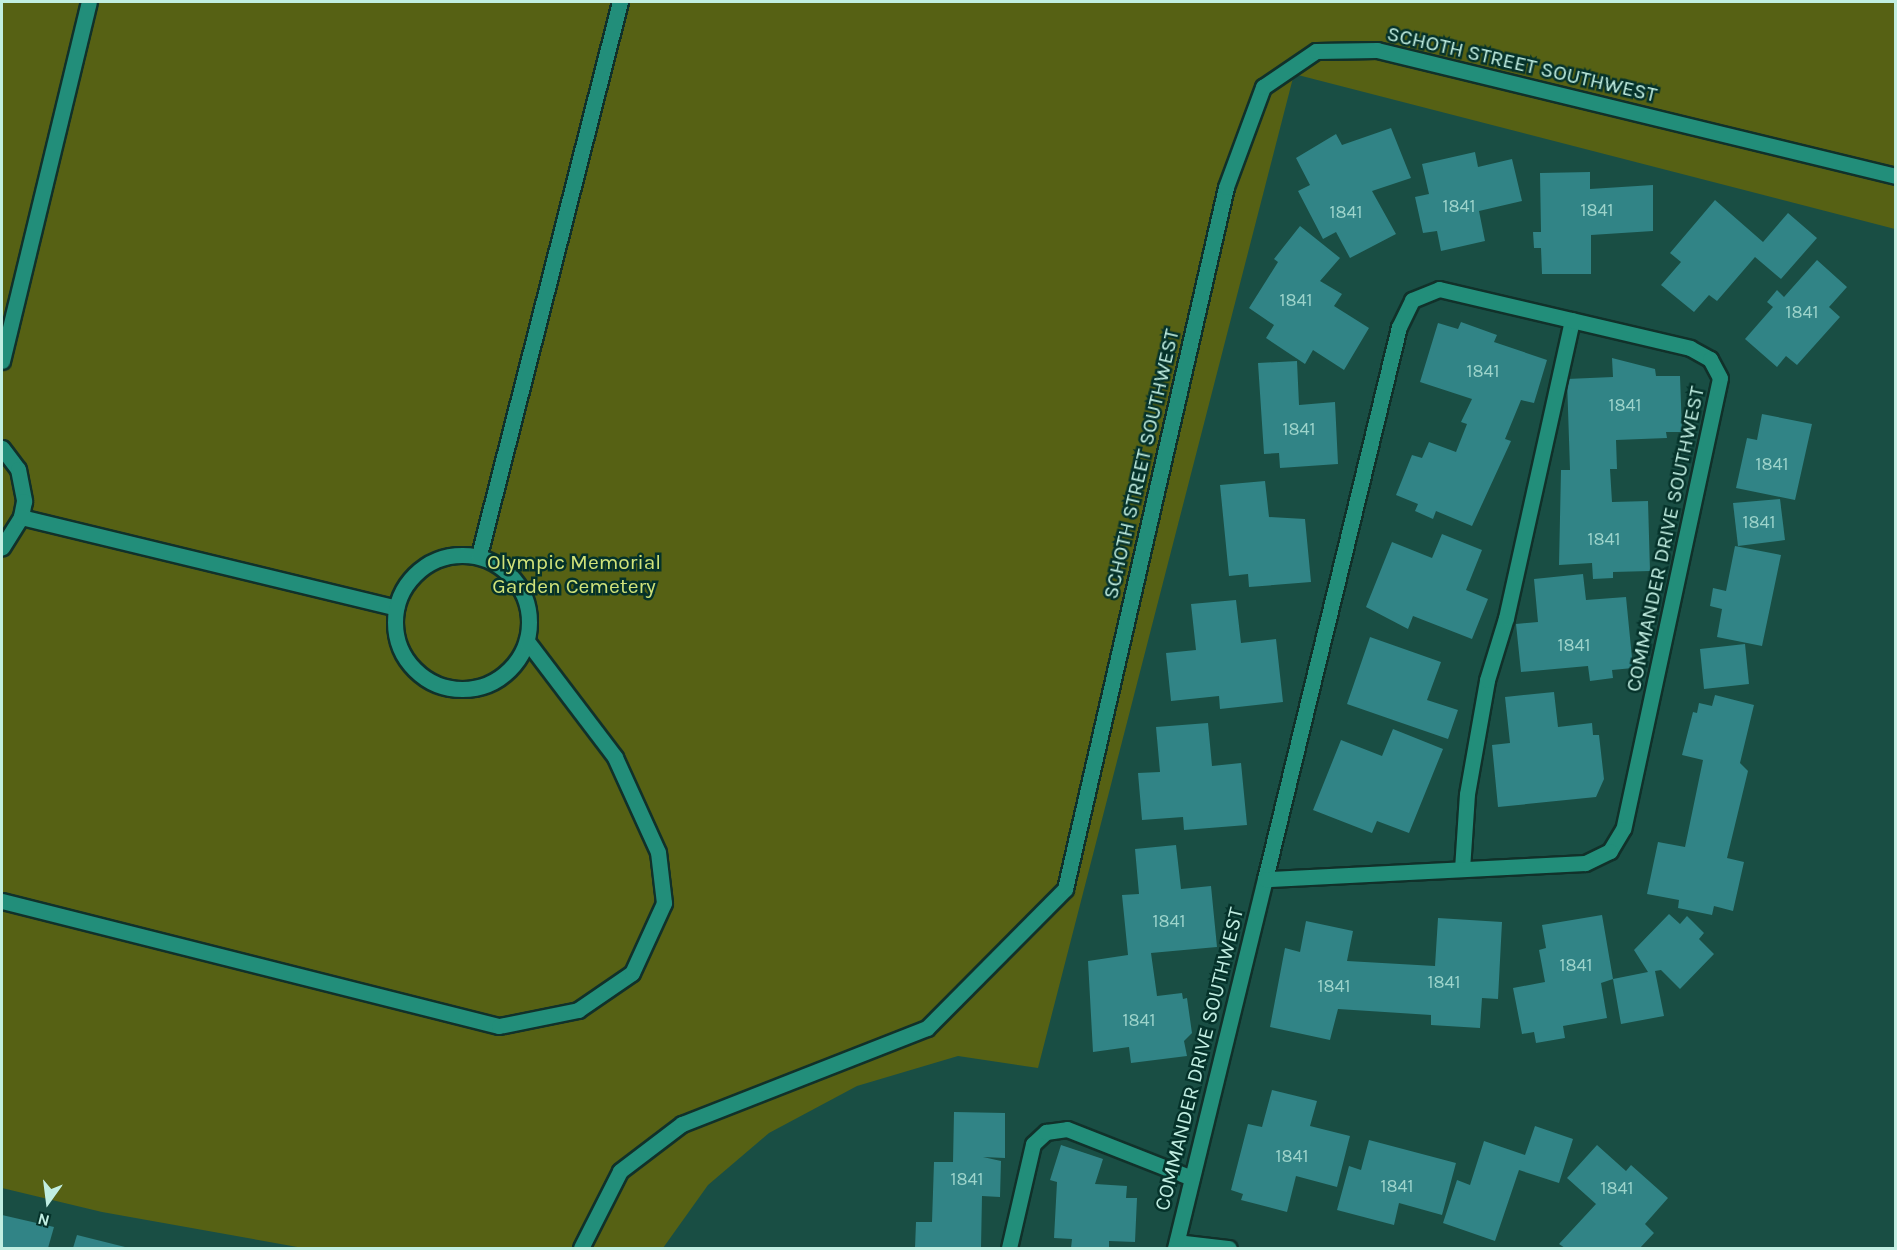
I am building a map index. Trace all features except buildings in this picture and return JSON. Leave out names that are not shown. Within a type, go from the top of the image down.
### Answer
[{"type":"street","points":[[2,361],[89,2]]},
{"type":"street","points":[[479,555],[620,2]]},
{"type":"street","name":"SCHOTH STREET SOUTHWEST","points":[[581,1248],[620,1171],[682,1124],[927,1028],[1065,889],[1226,187],[1263,87],[1316,51],[1377,50],[1896,176]]},
{"type":"street","name":"COMMANDER DRIVE SOUTHWEST","points":[[1176,1245],[1264,879],[1399,327],[1412,300],[1439,289],[1690,348],[1710,359],[1720,378],[1718,389],[1623,829],[1610,851],[1585,863],[1264,879]]},
{"type":"street","points":[[1462,869],[1467,794],[1486,680],[1506,618],[1572,320]]},
{"type":"street","points":[[2,448],[23,485],[21,517],[2,547]]},
{"type":"street","points":[[21,517],[396,608]]},
{"type":"street","points":[[452,555],[479,555],[513,576],[525,596],[530,618],[527,641],[505,675],[487,685],[446,687],[411,666],[395,629],[396,608],[416,573],[433,562],[452,555]]},
{"type":"street","points":[[2,901],[499,1026],[578,1010],[632,973],[664,903],[658,852],[615,757],[527,641]]},
{"type":"street","points":[[1009,1248],[1033,1144],[1046,1132],[1067,1129],[1192,1178]]},
{"type":"street","points":[[1176,1245],[1229,1248]]},
{"type":"green space","name":"Olympic Memorial Garden Cemetery","points":[[2,2],[1895,2],[1895,229],[1294,74],[1038,1068],[958,1056],[857,1086],[769,1133],[708,1185],[663,1248],[303,1248],[102,1212],[2,1188]]}]
